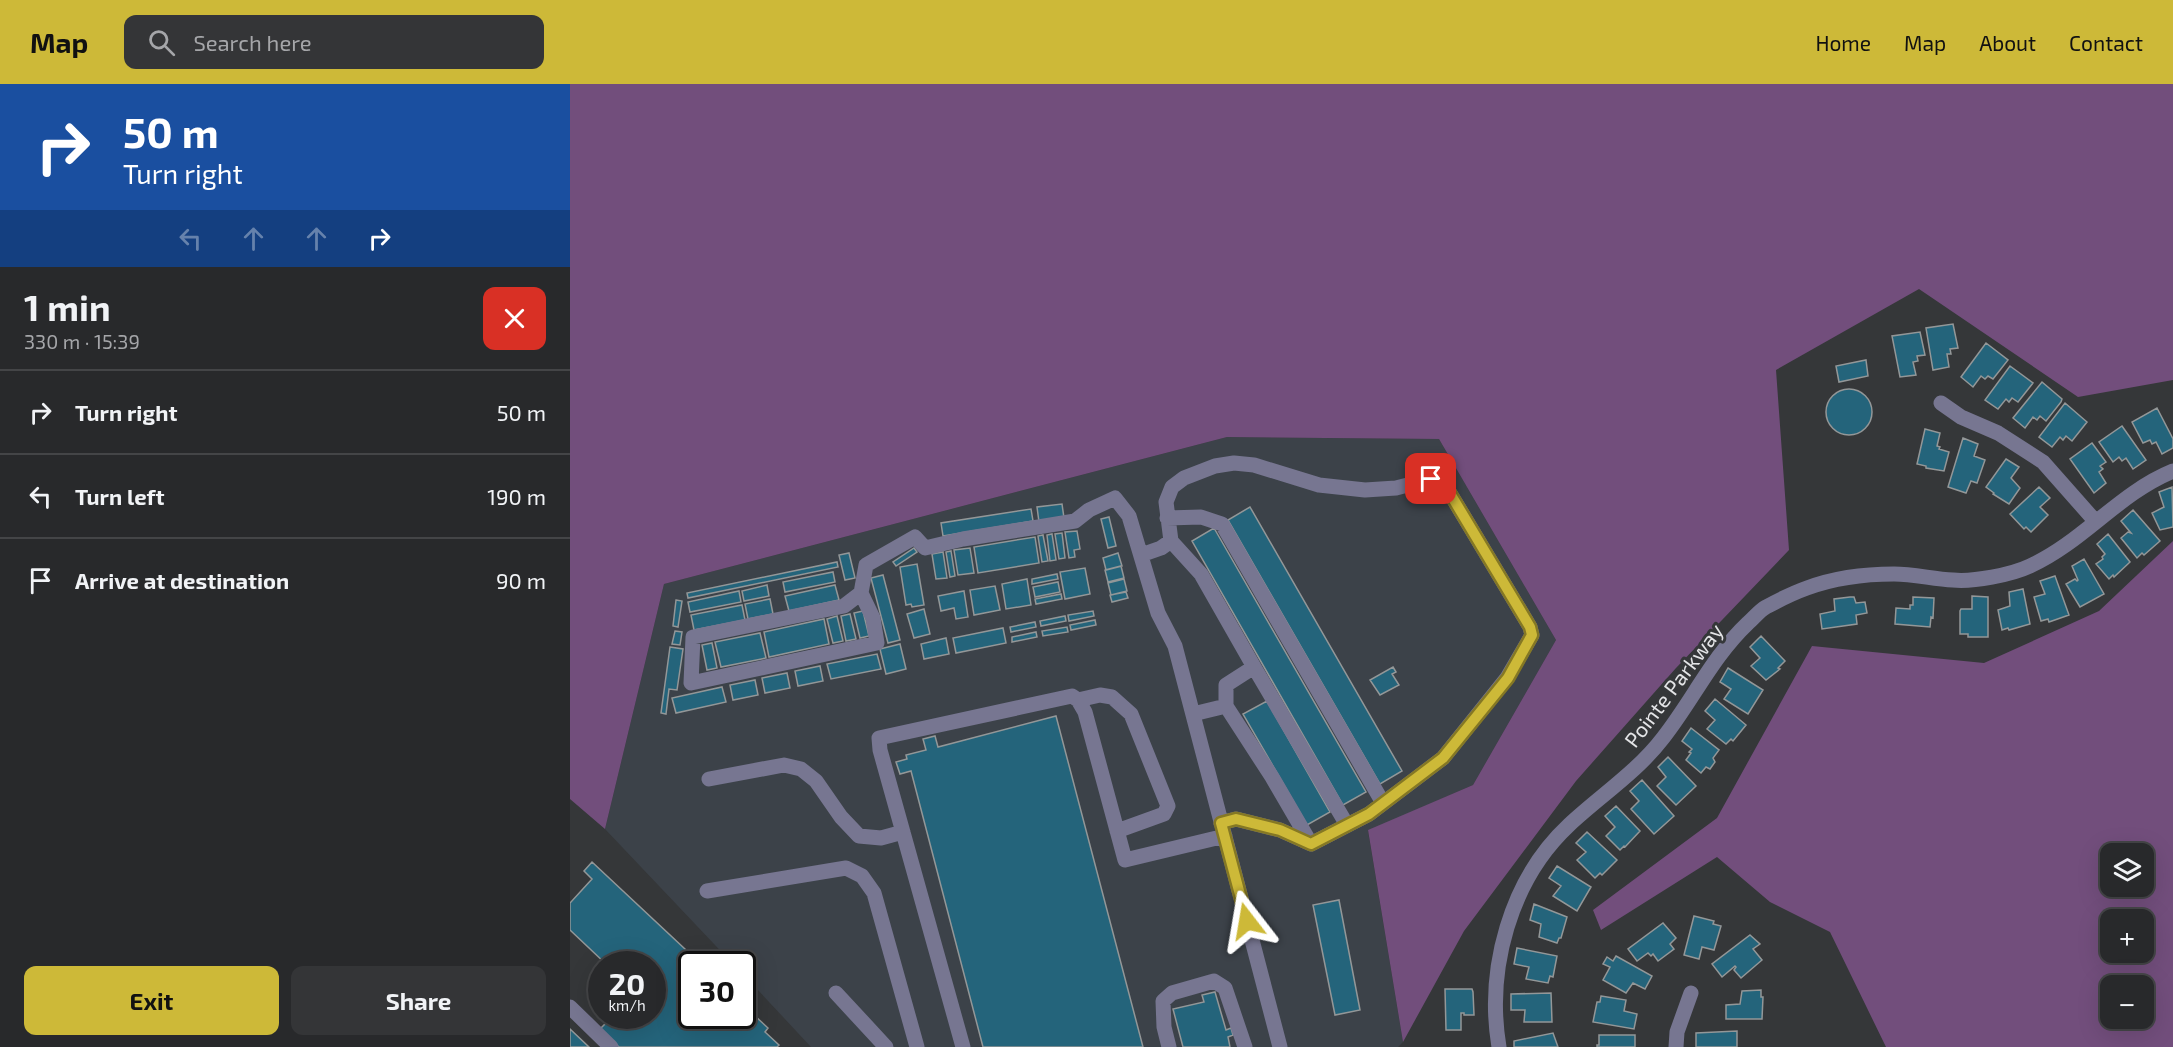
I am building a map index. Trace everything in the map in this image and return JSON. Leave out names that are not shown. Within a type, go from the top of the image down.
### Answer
[{"type":"street","points":[[1941,403],[1961,417],[1998,433],[2043,462],[2096,522]]},
{"type":"street","points":[[1311,844],[1369,814],[1443,758],[1508,678],[1532,635],[1530,627],[1441,482],[1431,479],[1396,488],[1376,489],[1319,485],[1254,465],[1234,464],[1215,466],[1184,478],[1172,488],[1166,502],[1171,541],[1201,574],[1347,825]]},
{"type":"street","name":"Pointe Parkway","points":[[1499,1047],[1495,998],[1498,962],[1508,925],[1530,877],[1544,854],[1568,827],[1642,763],[1664,738],[1729,640],[1764,608],[1808,588],[1854,576],[1893,574],[1955,581],[2000,575],[2029,567],[2075,541],[2144,486],[2173,471]]},
{"type":"street","points":[[861,593],[843,606],[693,637],[691,683],[877,643],[873,618],[861,593],[866,565],[915,537],[925,548],[963,539],[1075,520],[1089,510],[1116,498],[1129,516],[1158,613],[1175,646],[1280,1047]]},
{"type":"street","points":[[1167,518],[1201,517],[1222,524],[1383,803]]},
{"type":"street","points":[[1141,555],[1161,548],[1171,541]]},
{"type":"street","points":[[1254,667],[1226,685],[1226,706],[1272,777],[1311,844]]},
{"type":"street","points":[[1078,700],[1100,695],[1112,697],[1131,714],[1168,806],[1164,814],[1117,831]]},
{"type":"street","points":[[963,1047],[880,750],[879,738],[1072,696],[1078,700],[1085,712],[1125,860],[1223,830],[1236,819],[1280,830],[1311,844]]},
{"type":"street","points":[[1193,714],[1226,706]]},
{"type":"street","points":[[709,779],[784,765],[801,769],[816,781],[841,816],[859,836],[881,838],[903,832]]},
{"type":"street","points":[[707,891],[846,868],[862,876],[876,901],[917,1047]]},
{"type":"street","points":[[1169,1047],[1164,1027],[1163,1001],[1172,993],[1214,981],[1226,988],[1245,1047]]},
{"type":"street","points":[[836,993],[886,1047]]},
{"type":"street","points":[[1676,1047],[1677,1032],[1691,993]]},
{"type":"street","points":[[570,1007],[611,1047]]},
{"type":"shaded area","points":[[570,84],[2173,84],[2173,380],[2078,397],[1919,289],[1776,370],[1789,550],[1676,668],[1576,781],[1464,931],[1403,1042],[1368,830],[1473,785],[1556,640],[1439,439],[1227,437],[664,584],[605,829],[570,799]]},
{"type":"shaded area","points":[[1227,437],[1439,439],[1556,640],[1473,785],[1368,831],[1403,1042],[1398,1047],[811,1047],[756,988],[756,951],[721,951],[605,829],[664,584]]},
{"type":"shaded area","points":[[2173,541],[2173,1047],[1886,1047],[1830,932],[1770,902],[1717,857],[1601,930],[1593,910],[1717,818],[1812,646],[1984,663],[2099,611]]},
{"type":"building","points":[[1953,324],[1958,348],[1950,349],[1951,354],[1947,354],[1949,367],[1933,370],[1926,328]]},
{"type":"building","points":[[1920,332],[1925,355],[1917,356],[1918,361],[1913,362],[1916,375],[1900,377],[1892,336]]},
{"type":"building","points":[[1986,343],[2008,360],[1993,379],[1988,376],[1985,379],[1981,376],[1973,387],[1961,377]]},
{"type":"building","points":[[1866,360],[1868,376],[1839,382],[1836,366]]},
{"type":"building","points":[[2010,366],[2033,383],[2018,402],[2012,398],[2009,402],[2006,399],[1998,409],[1985,400]]},
{"type":"building","points":[[2042,382],[2062,399],[2061,402],[2046,421],[2040,416],[2037,420],[2033,417],[2025,428],[2013,418]]},
{"type":"building","points":[[1849,389],[1865,396],[1872,412],[1865,428],[1849,435],[1833,428],[1826,412],[1833,396]]},
{"type":"building","points":[[2065,403],[2087,422],[2072,441],[2066,436],[2063,440],[2060,437],[2052,447],[2039,437]]},
{"type":"building","points":[[2157,408],[2173,439],[2173,448],[2162,454],[2156,442],[2152,444],[2150,440],[2143,443],[2132,422]]},
{"type":"building","points":[[2122,426],[2146,460],[2133,469],[2126,458],[2122,461],[2119,457],[2113,462],[2099,442]]},
{"type":"building","points":[[1925,429],[1940,433],[1937,446],[1949,452],[1944,471],[1917,464]]},
{"type":"building","points":[[1963,438],[1978,444],[1974,456],[1985,460],[1977,483],[1971,481],[1966,493],[1948,487]]},
{"type":"building","points":[[2092,443],[2106,462],[2100,466],[2103,469],[2099,472],[2106,483],[2094,493],[2070,459]]},
{"type":"building","points":[[2006,459],[2019,467],[2011,478],[2020,488],[2009,504],[1986,487]]},
{"type":"building","points":[[2039,487],[2050,498],[2040,507],[2048,515],[2031,532],[2026,527],[2024,529],[2010,514]]},
{"type":"building","points":[[2172,487],[2173,527],[2160,530],[2152,513],[2164,507],[2159,492]]},
{"type":"building","points":[[1062,504],[1064,518],[1039,522],[1037,507]]},
{"type":"building","points":[[1250,507],[1402,771],[1380,784],[1228,520]]},
{"type":"building","points":[[1031,509],[1033,521],[943,536],[941,523]]},
{"type":"building","points":[[2133,510],[2160,541],[2137,558],[2121,538],[2128,532],[2131,533],[2121,521]]},
{"type":"building","points":[[1109,517],[1116,546],[1108,548],[1101,519]]},
{"type":"building","points":[[1214,528],[1366,792],[1343,805],[1192,541]]},
{"type":"building","points":[[1077,531],[1080,549],[1074,550],[1075,557],[1069,558],[1065,532]]},
{"type":"building","points":[[1062,533],[1065,558],[1059,559],[1055,534]]},
{"type":"building","points":[[1052,534],[1056,560],[1050,561],[1047,535]]},
{"type":"building","points":[[2108,534],[2130,562],[2109,579],[2096,564],[2103,559],[2105,554],[2097,544]]},
{"type":"building","points":[[1043,535],[1048,561],[1042,562],[1038,536]]},
{"type":"building","points":[[1035,537],[1039,563],[978,573],[974,547]]},
{"type":"building","points":[[914,548],[917,552],[896,566],[893,562]]},
{"type":"building","points":[[970,548],[974,573],[958,575],[954,550]]},
{"type":"building","points":[[951,551],[955,576],[950,577],[946,552]]},
{"type":"building","points":[[943,552],[947,578],[936,579],[932,554]]},
{"type":"building","points":[[849,553],[855,578],[845,580],[839,555]]},
{"type":"building","points":[[1118,553],[1122,566],[1106,570],[1103,558]]},
{"type":"building","points":[[2084,559],[2104,594],[2080,607],[2066,584],[2075,579],[2078,580],[2072,566]]},
{"type":"building","points":[[837,562],[838,567],[688,598],[687,593]]},
{"type":"building","points":[[917,564],[924,605],[912,607],[911,604],[906,605],[900,567]]},
{"type":"building","points":[[1121,566],[1124,578],[1108,582],[1105,570]]},
{"type":"building","points":[[1085,568],[1090,594],[1065,599],[1060,572]]},
{"type":"building","points":[[833,572],[835,582],[785,592],[783,582]]},
{"type":"building","points":[[1057,574],[1058,579],[1032,584],[1032,579]]},
{"type":"building","points":[[883,575],[900,640],[888,643],[871,578]]},
{"type":"building","points":[[2055,576],[2069,615],[2049,622],[2048,619],[2041,621],[2034,597],[2045,594],[2040,581]]},
{"type":"building","points":[[1027,579],[1031,605],[1006,609],[1002,584]]},
{"type":"building","points":[[1124,579],[1127,591],[1111,595],[1108,583]]},
{"type":"building","points":[[1058,582],[1060,592],[1035,597],[1033,587]]},
{"type":"building","points":[[767,585],[769,596],[744,601],[742,591]]},
{"type":"building","points":[[835,585],[839,600],[789,611],[785,596]]},
{"type":"building","points":[[995,586],[1000,610],[974,615],[970,590]]},
{"type":"building","points":[[2023,589],[2030,624],[2002,630],[1998,610],[2010,606],[2009,592]]},
{"type":"building","points":[[739,591],[741,602],[690,612],[688,602]]},
{"type":"building","points":[[964,591],[968,617],[956,619],[954,608],[941,611],[938,596]]},
{"type":"building","points":[[1126,592],[1128,598],[1112,602],[1110,595]]},
{"type":"building","points":[[1061,594],[1062,599],[1036,604],[1035,599]]},
{"type":"building","points":[[1972,596],[1988,597],[1988,637],[1968,637],[1968,634],[1960,634],[1960,611],[1961,609],[1972,609]]},
{"type":"building","points":[[1854,597],[1856,603],[1865,602],[1867,613],[1856,615],[1857,624],[1822,629],[1820,614],[1835,611],[1834,599]]},
{"type":"building","points":[[1913,597],[1934,598],[1930,627],[1895,624],[1896,608],[1910,609],[1910,605],[1913,605]]},
{"type":"building","points":[[770,599],[773,614],[748,619],[745,604]]},
{"type":"building","points":[[676,600],[682,601],[678,627],[673,626]]},
{"type":"building","points":[[742,605],[745,620],[694,630],[691,615]]},
{"type":"building","points":[[924,609],[930,634],[914,638],[907,614]]},
{"type":"building","points":[[863,611],[869,636],[860,638],[854,613]]},
{"type":"building","points":[[1093,611],[1094,616],[1069,621],[1068,615]]},
{"type":"building","points":[[850,614],[856,639],[846,641],[841,616]]},
{"type":"building","points":[[837,616],[843,641],[833,643],[827,619]]},
{"type":"building","points":[[1065,616],[1066,621],[1041,626],[1040,621]]},
{"type":"building","points":[[824,619],[829,644],[769,657],[764,632]]},
{"type":"building","points":[[1095,620],[1096,625],[1071,630],[1070,625]]},
{"type":"building","points":[[1035,622],[1036,627],[1011,632],[1010,627]]},
{"type":"building","points":[[1067,627],[1068,632],[1043,636],[1042,631]]},
{"type":"building","points":[[1003,628],[1006,643],[956,653],[953,638]]},
{"type":"building","points":[[675,631],[682,632],[680,645],[672,644]]},
{"type":"building","points":[[1036,632],[1037,637],[1012,642],[1012,637]]},
{"type":"building","points":[[760,633],[766,658],[721,667],[715,642]]},
{"type":"building","points":[[1761,636],[1785,661],[1778,668],[1780,669],[1766,680],[1751,666],[1760,658],[1750,647]]},
{"type":"building","points":[[946,638],[949,654],[924,659],[921,644]]},
{"type":"building","points":[[712,643],[717,668],[707,670],[702,645]]},
{"type":"building","points":[[900,644],[906,669],[886,674],[880,649]]},
{"type":"building","points":[[670,647],[683,649],[677,690],[669,689],[666,714],[661,713]]},
{"type":"building","points":[[877,654],[881,669],[831,679],[827,664]]},
{"type":"building","points":[[820,666],[823,681],[798,686],[795,671]]},
{"type":"building","points":[[1393,667],[1396,672],[1392,674],[1399,685],[1380,695],[1370,680]]},
{"type":"building","points":[[1728,668],[1763,690],[1748,714],[1724,699],[1731,689],[1720,682]]},
{"type":"building","points":[[787,673],[790,688],[765,693],[762,678]]},
{"type":"building","points":[[755,680],[758,695],[733,700],[730,685]]},
{"type":"building","points":[[722,687],[726,702],[676,713],[672,698]]},
{"type":"building","points":[[1715,699],[1746,725],[1733,741],[1731,739],[1726,744],[1707,729],[1715,720],[1705,711]]},
{"type":"building","points":[[1267,701],[1330,812],[1307,825],[1243,714]]},
{"type":"building","points":[[1056,716],[1143,1047],[983,1047],[911,771],[900,774],[896,762],[907,759],[906,755],[926,750],[923,739],[935,736],[938,747]]},
{"type":"building","points":[[1691,728],[1719,750],[1713,758],[1715,762],[1710,769],[1706,767],[1701,773],[1686,760],[1692,749],[1682,741]]},
{"type":"building","points":[[1668,757],[1696,786],[1676,805],[1657,786],[1666,777],[1658,767]]},
{"type":"building","points":[[1642,780],[1674,816],[1654,834],[1631,809],[1639,801],[1630,791]]},
{"type":"building","points":[[1616,806],[1640,831],[1620,850],[1606,836],[1615,827],[1605,816]]},
{"type":"building","points":[[1587,832],[1617,860],[1602,875],[1600,873],[1595,878],[1577,860],[1586,852],[1576,843]]},
{"type":"building","points":[[592,862],[687,951],[678,951],[678,1029],[756,1029],[756,1017],[768,1028],[765,1032],[779,1045],[777,1047],[619,1047],[600,1029],[666,1029],[666,951],[592,951],[570,930],[570,903],[592,879],[584,871]]},
{"type":"building","points":[[1557,866],[1591,887],[1577,911],[1553,896],[1561,886],[1549,878]]},
{"type":"building","points":[[1339,900],[1360,1010],[1335,1015],[1313,905]]},
{"type":"building","points":[[1534,904],[1567,917],[1561,938],[1557,943],[1539,937],[1541,924],[1530,920]]},
{"type":"building","points":[[1694,916],[1714,921],[1713,924],[1721,926],[1714,950],[1702,947],[1699,959],[1684,955]]},
{"type":"building","points":[[1663,923],[1676,938],[1670,944],[1674,949],[1658,961],[1653,954],[1651,956],[1648,953],[1637,961],[1628,949]]},
{"type":"building","points":[[1750,935],[1760,944],[1753,949],[1762,960],[1741,978],[1734,970],[1735,966],[1722,977],[1712,964]]},
{"type":"building","points":[[1517,948],[1557,956],[1553,977],[1550,976],[1548,983],[1526,979],[1529,967],[1514,964]]},
{"type":"building","points":[[1616,956],[1652,976],[1645,989],[1633,983],[1626,993],[1603,980],[1610,967],[1603,964],[1607,957],[1613,961]]},
{"type":"building","points":[[1445,989],[1472,989],[1474,1015],[1461,1013],[1461,1030],[1446,1030]]},
{"type":"building","points":[[1761,990],[1762,1019],[1726,1019],[1726,1005],[1740,1004],[1742,991]]},
{"type":"building","points":[[1215,992],[1226,1030],[1231,1028],[1233,1035],[1228,1037],[1230,1047],[1183,1047],[1173,1009],[1204,1002],[1202,995]]},
{"type":"building","points":[[1551,993],[1552,1022],[1524,1022],[1525,1010],[1511,1010],[1511,994]]},
{"type":"building","points":[[1601,996],[1626,1000],[1624,1011],[1637,1014],[1634,1029],[1593,1022],[1597,1002],[1600,1002]]},
{"type":"building","points":[[570,1029],[589,1047],[570,1047]]},
{"type":"building","points":[[1737,1031],[1737,1047],[1696,1047],[1696,1033]]},
{"type":"building","points":[[1553,1033],[1558,1047],[1514,1047],[1514,1041]]},
{"type":"building","points":[[1599,1035],[1635,1035],[1635,1047],[1597,1047]]},
{"type":"route","points":[[1247,921],[1221,823],[1236,819],[1280,830],[1311,844],[1369,814],[1443,758],[1508,678],[1532,635],[1530,627],[1448,490],[1441,482],[1431,479]]}]
